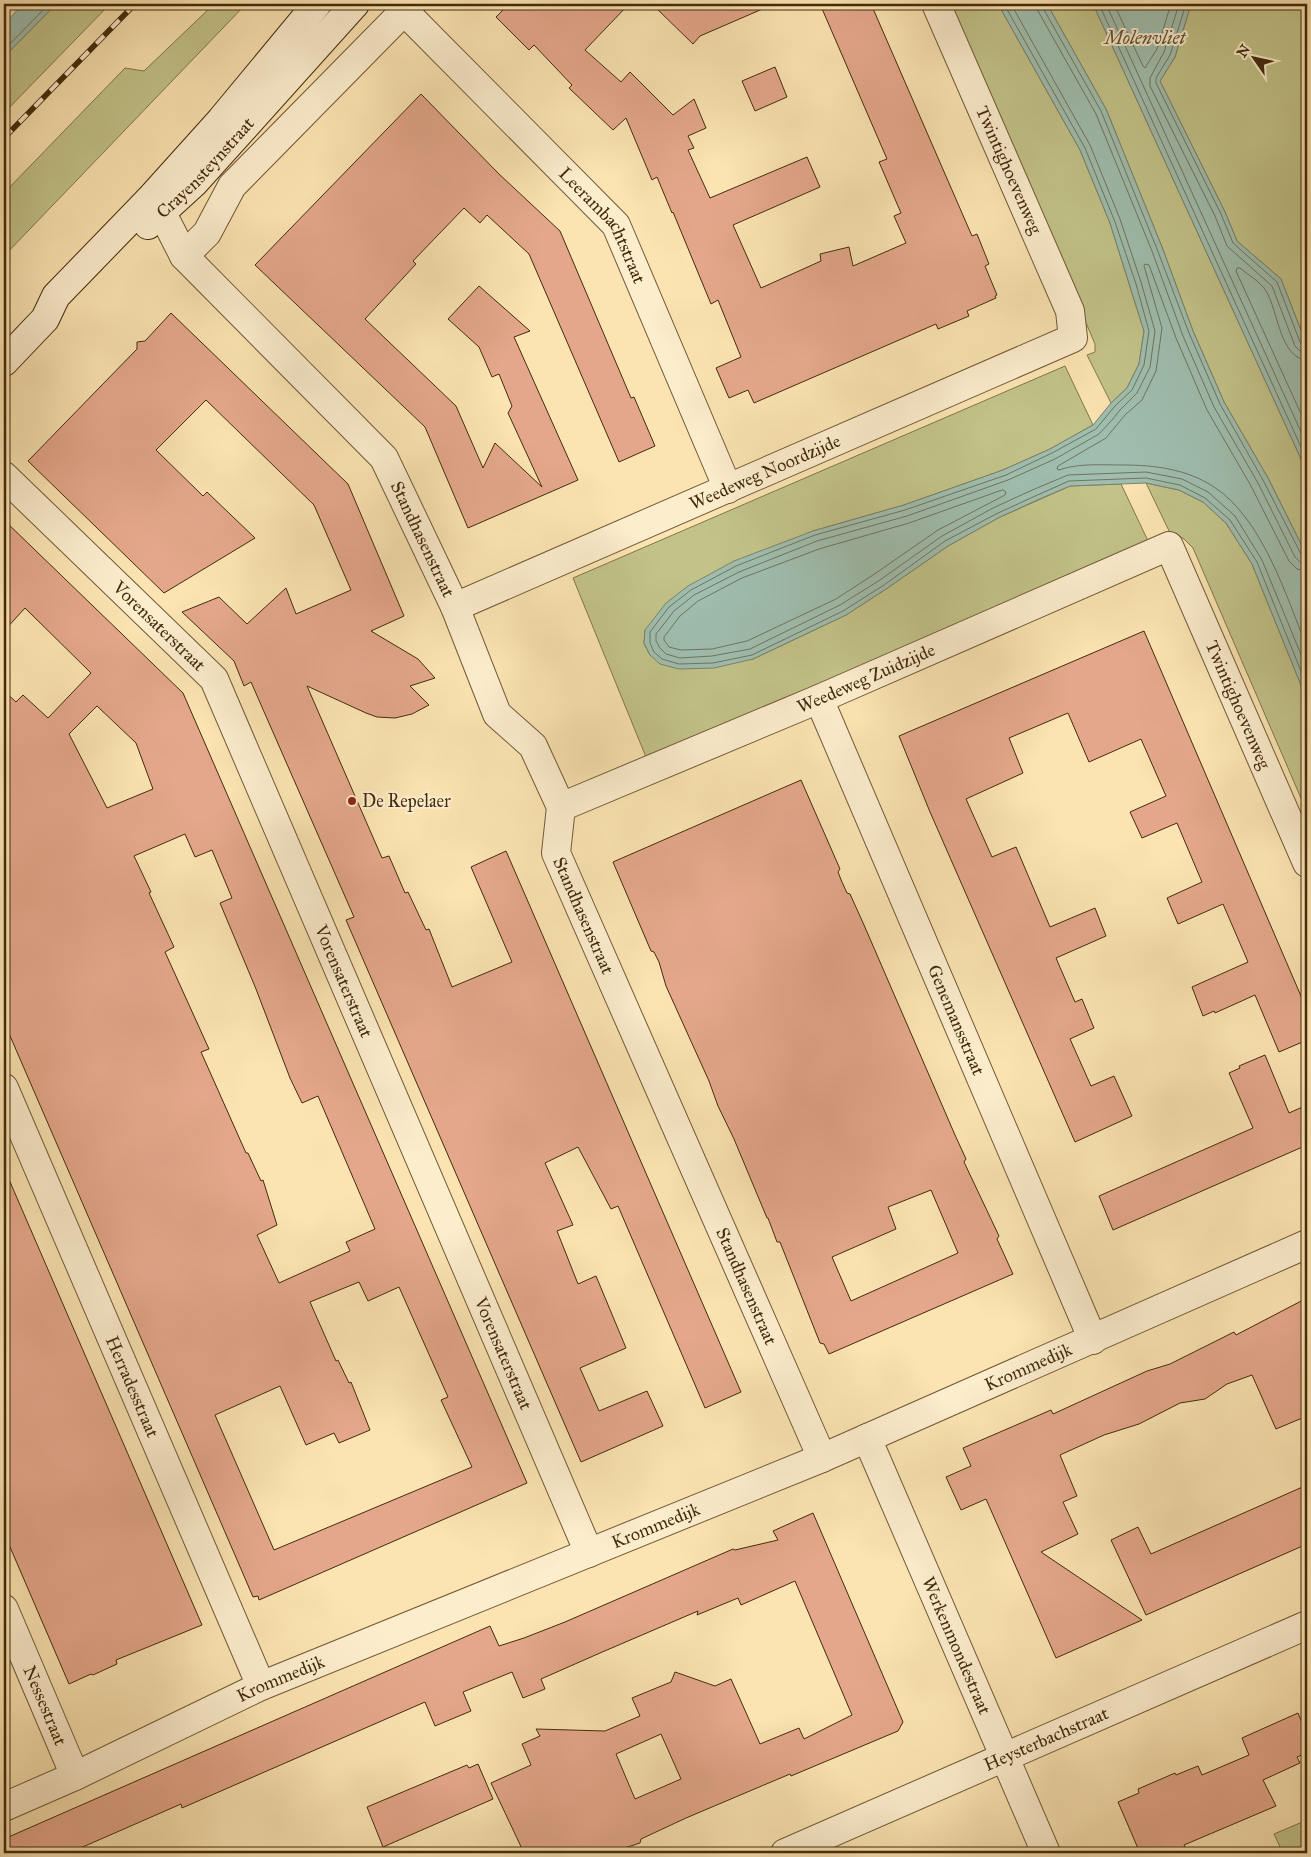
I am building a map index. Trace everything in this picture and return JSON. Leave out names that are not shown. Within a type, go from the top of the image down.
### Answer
[{"type":"street","name":"Crayensteynstraat","points":[[4,362],[45,319],[56,296],[155,206],[221,120],[317,4]]},
{"type":"street","name":"Crayensteynstraat","points":[[155,206],[194,183],[355,4]]},
{"type":"street","name":"Twintighoevenweg","points":[[936,4],[1070,311],[1073,338]]},
{"type":"street","name":"Crayensteynstraat","points":[[184,256],[207,233],[232,186],[407,7]]},
{"type":"street","name":"Leerambachtstraat","points":[[407,7],[616,225],[728,489]]},
{"type":"street","name":"Standhasenstraat","points":[[155,206],[184,256],[384,458],[455,607],[496,714],[533,746],[561,807],[556,853],[822,1458]]},
{"type":"street","name":"Weedeweg Noordzijde","points":[[455,607],[1073,338]]},
{"type":"street","name":"Vorensaterstraat","points":[[4,476],[214,679],[589,1553]]},
{"type":"street","name":"Twintighoevenweg","points":[[1169,546],[1307,863]]},
{"type":"street","name":"Weedeweg Zuidzijde","points":[[561,807],[819,699],[1169,546]]},
{"type":"street","name":"Genemansstraat","points":[[819,699],[1093,1340]]},
{"type":"street","name":"Herradesstraat","points":[[4,1088],[261,1686]]},
{"type":"street","name":"Krommedijk","points":[[4,1807],[75,1776],[261,1686],[822,1458],[1307,1244]]},
{"type":"street","name":"Werkenmondestraat","points":[[867,1438],[1046,1853]]},
{"type":"street","name":"Nessestraat","points":[[4,1609],[75,1776]]},
{"type":"street","name":"Heysterbachstraat","points":[[786,1853],[1307,1625]]},
{"type":"green space","points":[[56,4],[110,4],[4,113],[4,57]]},
{"type":"green space","points":[[214,4],[246,4],[4,256],[4,193],[125,68],[144,71]]},
{"type":"green space","points":[[951,4],[998,4],[1080,150],[1110,223],[1144,331],[1139,364],[1127,388],[1111,403],[1087,355],[1095,352],[1095,344]]},
{"type":"green space","points":[[1047,4],[1093,4],[1307,472],[1307,556],[1268,478],[1224,402],[1193,331],[1162,247],[1106,109]]},
{"type":"green space","points":[[1191,4],[1307,4],[1307,346],[1281,279],[1237,241],[1225,212],[1160,81],[1175,57]]},
{"type":"green space","points":[[1065,366],[1093,425],[1050,449],[1003,470],[904,505],[813,531],[645,630],[644,644],[650,655],[753,659],[846,615],[948,546],[998,518],[1070,486],[1121,484],[1150,545],[648,762],[573,578]]},
{"type":"green space","points":[[1146,483],[1179,490],[1203,502],[1226,523],[1252,564],[1307,700],[1307,812],[1193,548],[1176,534],[1171,535]]},
{"type":"green space","points":[[1307,1820],[1307,1853],[1283,1853],[1274,1834]]},
{"type":"water","points":[[23,4],[56,4],[4,57],[4,24]]},
{"type":"water","points":[[998,4],[1047,4],[1106,109],[1162,247],[1193,331],[1224,402],[1268,478],[1307,556],[1307,700],[1252,564],[1226,523],[1203,502],[1179,490],[1146,483],[1070,486],[1035,501],[998,518],[948,546],[846,615],[753,659],[714,668],[679,669],[660,664],[650,655],[644,643],[645,630],[666,603],[688,586],[734,561],[813,531],[904,505],[1003,470],[1050,449],[1093,425],[1111,403],[1127,388],[1139,364],[1144,331],[1110,223],[1080,150]]},
{"type":"water","name":"Molenvliet","points":[[1093,4],[1191,4],[1175,57],[1160,81],[1225,212],[1237,241],[1281,279],[1307,346],[1307,472]]},
{"type":"building","points":[[509,4],[629,4],[585,50],[621,82],[630,72],[673,115],[694,99],[706,128],[688,136],[694,148],[688,150],[710,198],[807,157],[820,187],[733,225],[761,288],[821,261],[820,254],[849,247],[853,266],[906,243],[894,216],[901,213],[879,162],[887,159],[820,4],[871,4],[972,236],[977,234],[989,264],[985,266],[997,295],[995,296],[996,298],[967,311],[969,316],[938,329],[936,324],[754,403],[748,390],[729,398],[716,368],[741,357],[718,300],[711,304],[673,212],[657,177],[652,180],[626,118],[613,130],[569,88],[572,85],[534,45],[529,50],[496,17]]},
{"type":"building","points":[[652,4],[774,4],[700,36],[693,44]]},
{"type":"building","points":[[775,67],[787,97],[755,111],[742,81]]},
{"type":"building","points":[[421,94],[499,174],[560,231],[631,398],[634,397],[655,446],[619,462],[529,254],[487,215],[480,223],[464,208],[413,261],[416,264],[365,319],[456,406],[483,468],[495,443],[542,487],[508,413],[512,406],[499,374],[492,377],[479,347],[448,319],[479,286],[530,331],[514,337],[578,480],[468,528],[425,427],[255,265]]},
{"type":"building","points":[[171,313],[348,484],[404,616],[371,631],[418,659],[435,678],[410,686],[429,705],[412,714],[395,718],[377,717],[366,713],[307,686],[382,858],[389,856],[405,893],[408,892],[426,930],[429,929],[452,987],[512,962],[471,867],[506,851],[741,1392],[705,1408],[618,1206],[611,1209],[578,1147],[545,1163],[573,1225],[557,1231],[578,1284],[596,1276],[626,1348],[580,1368],[599,1411],[647,1391],[663,1426],[581,1462],[346,920],[354,917],[251,682],[244,686],[234,661],[182,612],[219,597],[247,624],[286,588],[296,614],[351,590],[314,505],[206,400],[156,450],[203,496],[207,492],[255,538],[164,593],[28,461],[137,349],[137,342],[145,341]]},
{"type":"building","points":[[4,520],[183,693],[527,1483],[259,1600],[258,1596],[253,1597],[4,1022],[4,691],[16,702],[23,695],[48,718],[91,673],[25,608],[4,631]],"holes":[[[97,706],[136,743],[153,789],[107,808],[69,734]],[[185,834],[195,857],[212,850],[232,898],[220,903],[290,1078],[302,1103],[318,1096],[375,1229],[346,1242],[350,1251],[279,1283],[257,1235],[277,1225],[263,1180],[261,1181],[248,1153],[246,1153],[201,1052],[209,1049],[165,952],[174,947],[134,856]],[[359,1282],[368,1301],[399,1287],[448,1397],[441,1400],[472,1467],[274,1550],[215,1415],[280,1386],[306,1445],[334,1433],[339,1443],[370,1430],[351,1382],[349,1383],[338,1360],[336,1361],[310,1302]]]},
{"type":"building","points":[[1144,631],[1307,1010],[1307,1040],[1279,1052],[1255,995],[1215,1013],[1214,1011],[1203,1016],[1192,987],[1248,962],[1223,904],[1178,924],[1167,898],[1202,882],[1177,823],[1142,838],[1130,812],[1166,796],[1141,739],[1089,762],[1068,713],[1009,738],[1023,773],[966,799],[992,857],[1016,847],[1050,927],[1095,908],[1106,936],[1056,958],[1075,1002],[1082,999],[1094,1028],[1070,1039],[1091,1086],[1114,1076],[1132,1116],[1075,1142],[930,812],[899,736]]},
{"type":"building","points":[[801,780],[840,869],[838,872],[842,882],[847,893],[850,894],[864,925],[966,1159],[964,1162],[999,1236],[997,1239],[1013,1274],[829,1354],[824,1344],[820,1343],[780,1242],[777,1242],[709,1081],[666,986],[659,962],[654,952],[651,951],[613,862]],"holes":[[[931,1190],[958,1253],[851,1301],[832,1257],[896,1229],[888,1207]]]},
{"type":"building","points":[[1265,1055],[1289,1113],[1307,1105],[1307,1145],[1113,1230],[1099,1196],[1253,1128],[1229,1073],[1240,1068],[1239,1066]]},
{"type":"building","points":[[4,1168],[202,1625],[116,1660],[117,1664],[69,1684],[4,1533]]},
{"type":"building","points":[[1307,1298],[1307,1416],[1276,1429],[1252,1375],[1227,1384],[1205,1399],[1180,1403],[1139,1424],[1104,1435],[1060,1455],[1077,1496],[1063,1502],[1078,1534],[1041,1552],[1142,1620],[1056,1658],[986,1499],[961,1510],[946,1477],[971,1466],[963,1448],[1051,1410],[1053,1414],[1147,1371],[1170,1364],[1234,1332],[1236,1335]]},
{"type":"building","points":[[1307,1485],[1307,1544],[1146,1615],[1111,1540],[1138,1527],[1151,1554]]},
{"type":"building","points":[[813,1513],[903,1722],[898,1731],[686,1818],[641,1839],[640,1843],[609,1853],[524,1853],[491,1783],[531,1765],[522,1744],[540,1736],[536,1729],[605,1731],[640,1716],[632,1698],[671,1682],[675,1672],[715,1686],[731,1679],[760,1744],[799,1728],[804,1739],[852,1715],[795,1581],[741,1605],[738,1598],[697,1615],[698,1611],[600,1653],[541,1679],[545,1689],[523,1698],[512,1672],[463,1692],[471,1711],[435,1726],[425,1702],[182,1808],[181,1804],[69,1853],[4,1853],[4,1839],[490,1626],[499,1646],[524,1638],[733,1549],[778,1540],[773,1531]],"holes":[[[661,1734],[681,1779],[635,1799],[616,1754]]]},
{"type":"building","points":[[1298,1713],[1307,1735],[1307,1753],[1297,1757],[1300,1763],[1263,1780],[1276,1806],[1184,1845],[1188,1853],[1140,1853],[1118,1802],[1139,1793],[1138,1789],[1175,1773],[1176,1775],[1198,1766],[1202,1775],[1249,1755],[1242,1738]]},
{"type":"building","points":[[478,1764],[493,1799],[383,1847],[367,1807],[467,1765],[469,1768]]},
{"type":"railway","points":[[4,138],[135,4]]},
{"type":"place","name":"De Repelaer","points":[[352,801]]}]
